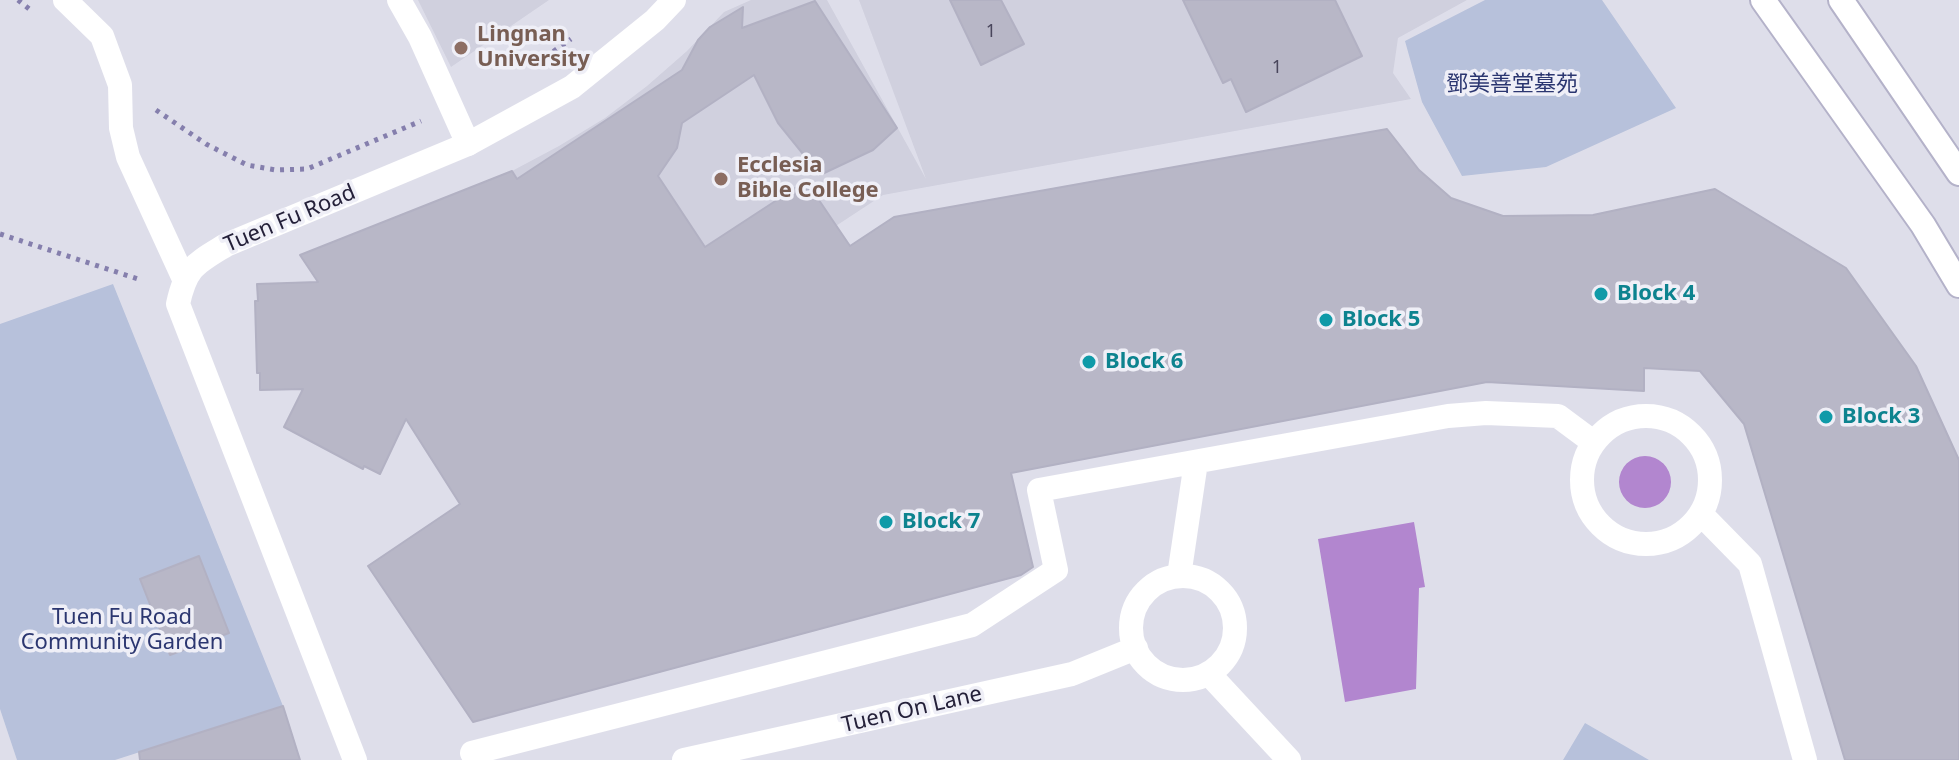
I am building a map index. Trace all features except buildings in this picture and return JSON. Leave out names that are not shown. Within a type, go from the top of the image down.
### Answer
[{"type":"street","points":[[65,0],[102,36],[120,85],[121,128],[128,157],[184,279],[178,304],[355,760]]},
{"type":"street","points":[[399,0],[420,37],[468,144]]},
{"type":"street","name":"Tuen Fu Road","points":[[184,279],[197,263],[226,245],[468,144],[572,87],[655,20],[674,0]]},
{"type":"street","points":[[1763,0],[1923,225],[1959,285]]},
{"type":"street","points":[[1841,0],[1959,173]]},
{"type":"street","points":[[472,753],[972,625],[1056,570],[1039,490],[1448,416],[1486,413],[1558,416],[1593,442]]},
{"type":"street","points":[[1652,415],[1673,420],[1692,433],[1705,450],[1711,472],[1709,494],[1701,514],[1687,530],[1669,540],[1649,544],[1629,542],[1610,533],[1595,519],[1585,501],[1581,481],[1584,461],[1593,442],[1609,427],[1629,417],[1652,415]]},
{"type":"street","points":[[1179,576],[1196,462]]},
{"type":"street","points":[[1701,514],[1750,564],[1805,760]]},
{"type":"street","points":[[1179,576],[1197,578],[1213,585],[1234,612],[1235,630],[1231,647],[1222,662],[1209,674],[1184,679],[1159,674],[1145,663],[1136,648],[1131,633],[1133,616],[1149,589],[1163,581],[1179,576]]},
{"type":"street","name":"Tuen On Lane","points":[[684,760],[1072,674],[1136,648]]},
{"type":"street","points":[[1209,674],[1289,760]]},
{"type":"path","points":[[18,0],[41,19]]},
{"type":"path","points":[[531,67],[577,35]]},
{"type":"path","points":[[120,85],[206,144],[247,165],[276,170],[307,169],[452,108]]},
{"type":"path","points":[[0,234],[138,279]]},
{"type":"shaded area","name":"Lingnan University","points":[[418,0],[549,0],[451,67]]},
{"type":"shaded area","points":[[751,0],[827,0],[926,179],[859,0],[1467,0],[1398,38],[1393,73],[1411,99],[883,195],[635,358],[512,171],[605,118],[687,51],[724,12]]},
{"type":"shaded area","points":[[1645,456],[1663,464],[1671,482],[1663,500],[1645,508],[1627,500],[1619,482],[1627,464]]},
{"type":"shaded area","points":[[1414,522],[1425,587],[1419,588],[1416,689],[1345,702],[1318,539]]},
{"type":"green space","name":"鄧美善堂墓苑","points":[[1485,0],[1602,0],[1676,108],[1546,167],[1462,176],[1422,102],[1405,41]]},
{"type":"green space","name":"Tuen Fu Road Community Garden","points":[[113,284],[283,706],[115,760],[17,760],[0,709],[0,324]]},
{"type":"green space","points":[[1585,723],[1649,760],[1563,760]]},
{"type":"place","name":"Lingnan University","points":[[461,48]]},
{"type":"place","name":"Ecclesia Bible College","points":[[721,179]]},
{"type":"place","name":"Block 4","points":[[1601,294]]},
{"type":"place","name":"Block 5","points":[[1326,320]]},
{"type":"place","name":"Block 6","points":[[1089,362]]},
{"type":"place","name":"Block 3","points":[[1826,417]]},
{"type":"place","name":"Block 7","points":[[886,522]]}]
